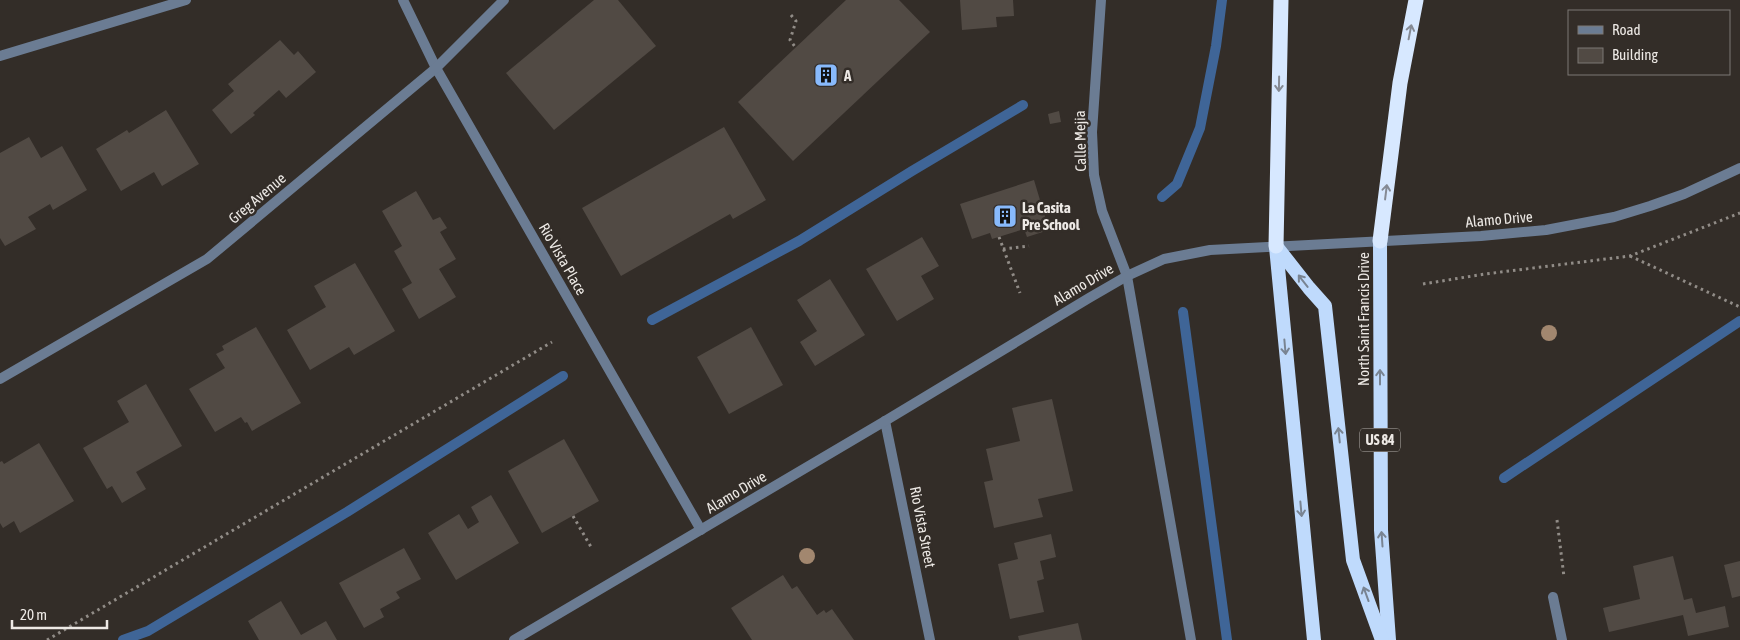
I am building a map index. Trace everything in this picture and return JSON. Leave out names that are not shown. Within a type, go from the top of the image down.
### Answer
[{"type":"highway","points":[[1281,0],[1276,246],[1314,640]]},
{"type":"highway","name":"North Saint Francis Drive","points":[[1389,640],[1381,530],[1380,241],[1400,83],[1416,0]]},
{"type":"highway","points":[[1276,246],[1325,306],[1353,560],[1382,640]]},
{"type":"street","points":[[0,56],[186,0]]},
{"type":"street","name":"Rio Vista Place","points":[[403,0],[436,68],[701,530]]},
{"type":"street","name":"Greg Avenue","points":[[0,379],[207,259],[436,68],[504,0]]},
{"type":"street","name":"Calle Mejia","points":[[1101,0],[1092,132],[1094,175],[1102,211],[1127,276],[1191,640]]},
{"type":"street","name":"Alamo Drive","points":[[514,640],[1127,276],[1164,259],[1200,251],[1514,233],[1581,224],[1650,206],[1684,194],[1740,168]]},
{"type":"street","name":"Rio Vista Street","points":[[885,421],[930,640]]},
{"type":"street","points":[[1553,597],[1562,640]]},
{"type":"path","points":[[791,15],[796,21],[790,40],[796,48]]},
{"type":"path","points":[[1423,284],[1630,256],[1740,213]]},
{"type":"path","points":[[998,237],[1020,293]]},
{"type":"path","points":[[1003,249],[1029,246]]},
{"type":"path","points":[[1630,256],[1740,307]]},
{"type":"path","points":[[47,640],[552,342]]},
{"type":"path","points":[[573,516],[591,547]]},
{"type":"path","points":[[1557,520],[1564,577]]},
{"type":"building","points":[[594,0],[618,0],[656,46],[554,130],[506,73]]},
{"type":"building","name":"A","points":[[846,0],[899,0],[930,32],[793,161],[738,102]]},
{"type":"building","points":[[960,0],[1013,0],[1014,16],[996,17],[997,27],[962,30]]},
{"type":"building","points":[[280,40],[294,55],[298,51],[316,72],[286,98],[279,90],[253,113],[255,115],[231,134],[212,110],[234,91],[228,84]]},
{"type":"building","points":[[166,110],[199,164],[162,186],[154,172],[121,191],[96,149],[127,130],[129,133]]},
{"type":"building","points":[[1059,111],[1061,122],[1050,124],[1048,114]]},
{"type":"building","points":[[724,127],[766,200],[733,219],[730,214],[621,276],[582,208]]},
{"type":"building","points":[[29,137],[41,158],[62,146],[87,190],[53,210],[50,204],[28,217],[36,229],[5,246],[0,238],[0,153]]},
{"type":"building","name":"La Casita Pre School","points":[[1034,180],[1049,230],[1027,237],[1024,229],[992,239],[990,233],[972,239],[960,204]]},
{"type":"building","points":[[416,191],[433,220],[440,217],[447,228],[440,232],[456,259],[439,269],[456,297],[419,319],[402,289],[412,283],[394,251],[402,246],[382,211]]},
{"type":"building","points":[[922,237],[939,266],[921,276],[934,299],[897,321],[866,269]]},
{"type":"building","points":[[355,263],[395,331],[354,355],[349,347],[310,370],[287,330],[326,307],[314,286]]},
{"type":"building","points":[[830,279],[865,335],[815,366],[800,342],[817,331],[797,300]]},
{"type":"building","points":[[256,327],[301,403],[252,431],[247,422],[245,423],[241,417],[215,432],[189,389],[225,368],[216,354],[224,350],[222,346]]},
{"type":"building","points":[[751,327],[783,385],[729,414],[697,357]]},
{"type":"building","points":[[146,384],[182,446],[136,472],[146,489],[122,503],[112,486],[107,489],[83,448],[129,422],[117,401]]},
{"type":"building","points":[[1052,399],[1073,491],[1038,499],[1043,517],[994,528],[984,482],[993,480],[986,449],[1020,441],[1012,408]]},
{"type":"building","points":[[564,439],[599,501],[542,533],[508,471]]},
{"type":"building","points":[[39,443],[74,501],[20,533],[14,521],[3,528],[0,523],[0,462],[2,461],[4,464]]},
{"type":"building","points":[[491,495],[519,543],[456,580],[428,533],[459,514],[468,529],[479,522],[471,507]]},
{"type":"building","points":[[1051,534],[1056,557],[1040,561],[1044,579],[1037,581],[1044,612],[1010,619],[998,564],[1018,559],[1014,543]]},
{"type":"building","points":[[404,548],[421,579],[396,592],[400,598],[380,609],[384,617],[364,628],[339,583]]},
{"type":"building","points":[[1673,556],[1684,600],[1692,598],[1696,613],[1725,606],[1729,627],[1688,636],[1683,615],[1609,632],[1603,608],[1640,599],[1633,566]]},
{"type":"building","points":[[1740,561],[1740,596],[1732,598],[1724,565]]},
{"type":"building","points":[[783,575],[792,589],[797,586],[817,615],[824,610],[826,613],[832,609],[854,640],[752,640],[731,608]]},
{"type":"building","points":[[281,601],[301,635],[326,621],[337,640],[259,640],[248,621]]},
{"type":"building","points":[[1078,623],[1082,640],[1019,640],[1018,636]]},
{"type":"waterway","points":[[1162,197],[1177,184],[1200,128],[1216,46],[1222,0]]},
{"type":"waterway","points":[[652,320],[799,241],[1023,105]]},
{"type":"waterway","points":[[1183,312],[1227,640]]},
{"type":"waterway","points":[[1504,478],[1740,321]]},
{"type":"waterway","points":[[123,640],[148,631],[347,512],[563,376]]},
{"type":"place","name":"A","points":[[826,75]]},
{"type":"place","name":"La Casita Pre School","points":[[1005,216]]}]
